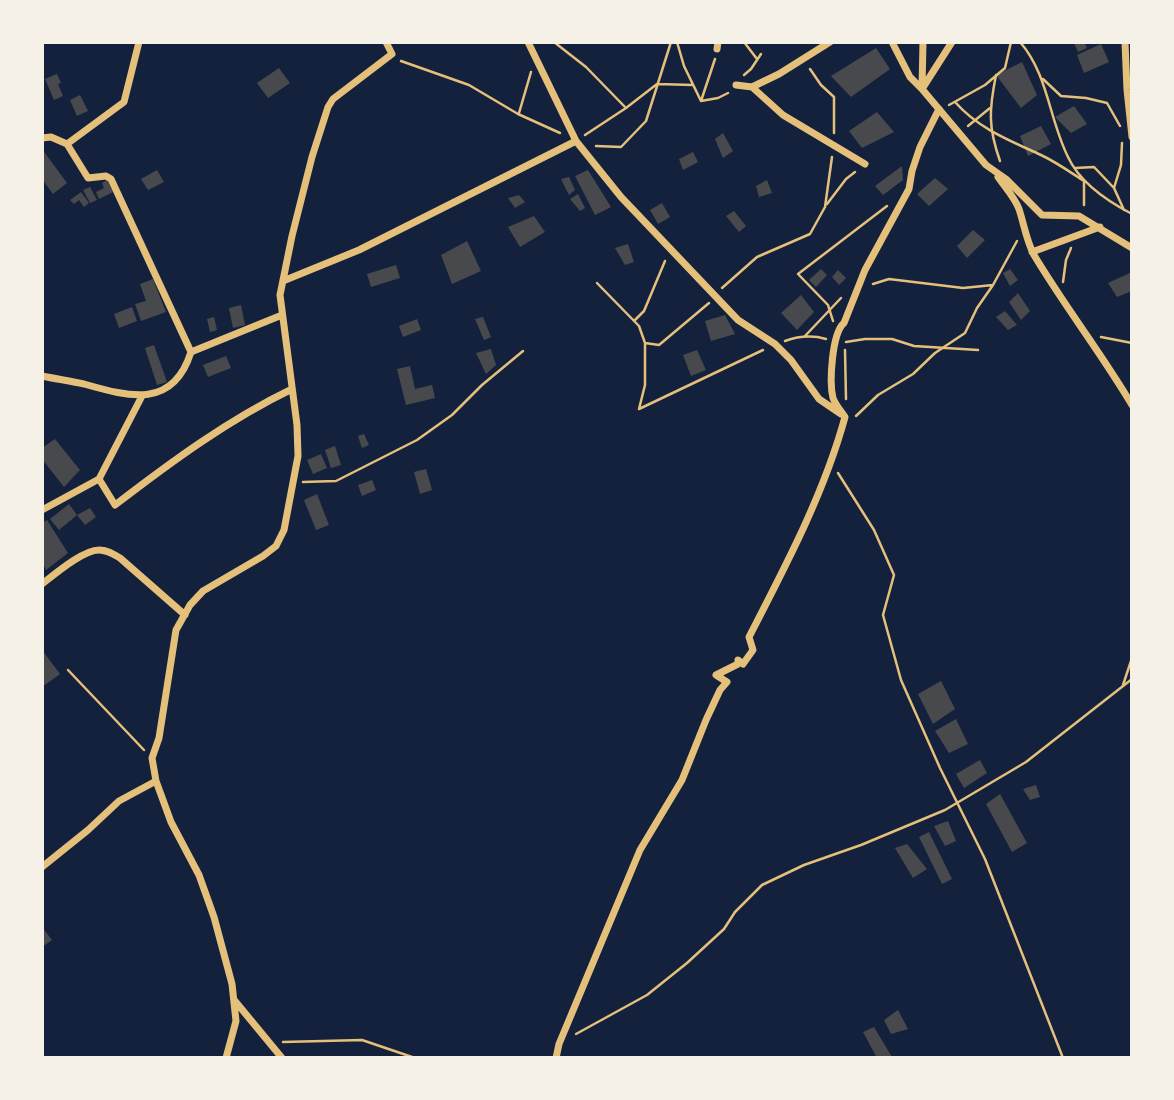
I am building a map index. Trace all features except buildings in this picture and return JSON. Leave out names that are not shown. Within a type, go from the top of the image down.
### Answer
[{"type":"street","points":[[67,144],[124,102],[139,42]]},
{"type":"street","points":[[226,1058],[236,1021],[235,1001],[220,939],[199,875],[171,822],[156,781],[152,758],[159,738],[176,630],[203,591],[263,556],[276,546],[284,530],[298,456],[297,425],[280,295],[312,157],[328,107],[333,99],[392,54],[386,42]]},
{"type":"street","points":[[528,42],[576,141],[621,197],[738,320],[775,344],[791,360],[819,398],[845,417]]},
{"type":"street","points":[[736,85],[752,87],[830,42]]},
{"type":"street","points":[[892,42],[909,77],[995,174],[1018,205],[1032,252],[1132,405]]},
{"type":"street","points":[[922,89],[923,42]]},
{"type":"street","points":[[922,89],[952,42]]},
{"type":"street","points":[[1125,42],[1132,137]]},
{"type":"street","points":[[752,87],[783,116],[865,164]]},
{"type":"street","points":[[556,1058],[559,1044],[640,850],[682,780],[715,700],[727,682],[716,674],[733,668],[738,664],[738,660],[743,664],[753,650],[750,637],[801,532],[841,433],[845,417],[834,399],[832,358],[840,326],[844,323],[865,270],[909,189],[920,147],[939,109]]},
{"type":"street","points":[[42,138],[51,137],[67,144],[88,178],[106,176],[111,179],[191,352],[185,371],[173,385],[163,391],[142,396],[116,394],[42,376]]},
{"type":"street","points":[[283,281],[359,250],[576,141]]},
{"type":"street","points":[[995,174],[1006,180],[1042,215],[1079,216],[1131,246]]},
{"type":"street","points":[[1032,252],[1100,227]]},
{"type":"street","points":[[191,352],[282,315]]},
{"type":"street","points":[[99,479],[114,505],[252,408],[292,389]]},
{"type":"street","points":[[42,510],[99,479],[142,396]]},
{"type":"street","points":[[42,584],[85,554],[100,550],[120,558],[185,615]]},
{"type":"street","points":[[42,867],[88,830],[118,801],[156,781]]},
{"type":"street","points":[[235,1001],[282,1058]]},
{"type":"path","points":[[554,42],[586,67],[625,108]]},
{"type":"path","points":[[392,54],[398,60],[469,85],[519,114],[576,141],[598,147],[621,147],[646,121],[671,42]]},
{"type":"path","points":[[677,42],[701,101],[717,46]]},
{"type":"path","points":[[744,42],[758,59]]},
{"type":"path","points":[[939,109],[956,103],[1005,68],[1011,42]]},
{"type":"path","points":[[1020,42],[1033,57],[1068,157],[1084,181],[1085,203],[1079,216]]},
{"type":"path","points":[[519,114],[536,55]]},
{"type":"path","points":[[803,59],[821,85],[834,97],[833,146],[825,207]]},
{"type":"path","points":[[996,75],[989,108],[993,140],[1006,180]]},
{"type":"path","points":[[1040,77],[1061,96],[1107,103],[1122,130]]},
{"type":"path","points":[[576,141],[657,84],[693,85]]},
{"type":"path","points":[[956,103],[973,119],[992,131],[1044,156],[1132,214]]},
{"type":"path","points":[[960,136],[973,119],[989,108]]},
{"type":"path","points":[[1114,188],[1121,165],[1122,142]]},
{"type":"path","points":[[645,343],[659,345],[702,311],[715,295],[757,257],[810,234],[845,179],[865,164]]},
{"type":"path","points":[[1075,168],[1094,167],[1114,188],[1125,210]]},
{"type":"path","points":[[597,283],[639,326],[645,343],[645,385],[639,409],[775,344],[796,337],[837,338],[828,305],[798,274],[887,206]]},
{"type":"path","points":[[841,433],[878,395],[913,374],[965,333],[977,307],[993,285],[1024,229]]},
{"type":"path","points":[[1061,295],[1066,260],[1076,236]]},
{"type":"path","points":[[635,321],[644,312],[671,249]]},
{"type":"path","points":[[805,337],[839,299],[858,289],[889,279],[963,288],[993,285]]},
{"type":"path","points":[[1087,339],[1104,337],[1132,343]]},
{"type":"path","points":[[845,417],[847,353],[841,342],[892,339],[914,346],[978,350]]},
{"type":"path","points":[[294,483],[336,481],[416,440],[452,415],[482,385],[523,351]]},
{"type":"path","points":[[838,473],[874,530],[894,575],[883,615],[901,680],[985,859],[1063,1058]]},
{"type":"path","points":[[1122,686],[1132,658]]},
{"type":"path","points":[[68,670],[152,758]]},
{"type":"path","points":[[559,1044],[647,995],[724,929],[735,912],[762,885],[804,865],[861,845],[957,803],[1026,762],[1132,679]]},
{"type":"path","points":[[269,1042],[362,1040],[415,1058]]}]
